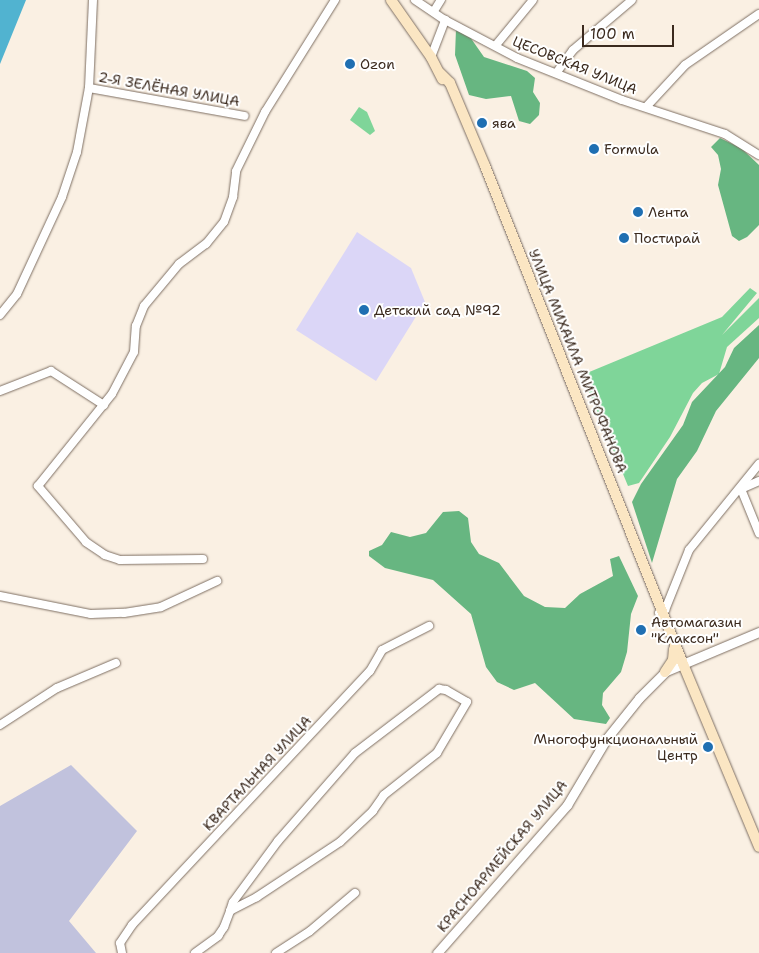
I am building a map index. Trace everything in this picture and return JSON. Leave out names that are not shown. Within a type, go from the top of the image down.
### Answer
[{"type":"main road","name":"УЛИЦА МИХАИЛА МИТРОФАНОВА","points":[[391,0],[431,57],[479,162],[661,612],[759,848]]},
{"type":"main road","name":"УЛИЦА МИХАИЛА МИТРОФАНОВА","points":[[661,612],[674,649],[683,664]]},
{"type":"main road","points":[[665,672],[673,660],[674,649]]},
{"type":"main road","name":"УЛИЦА МИХАИЛА МИТРОФАНОВА","points":[[746,817],[759,857]]},
{"type":"street","name":"2-Я ЗЕЛЁНАЯ УЛИЦА","points":[[0,315],[17,294],[62,197],[77,152],[89,88],[93,0]]},
{"type":"street","points":[[203,559],[178,562],[112,558],[86,542],[38,486],[58,457],[104,405],[134,352],[136,326],[144,306],[179,264],[206,244],[224,222],[233,197],[236,171],[265,112],[335,0]]},
{"type":"street","name":"ЦЕСОВСКАЯ УЛИЦА","points":[[415,0],[445,20],[496,45],[517,58],[557,72],[622,100],[648,106],[725,134],[759,155]]},
{"type":"street","points":[[434,11],[441,0]]},
{"type":"street","points":[[496,45],[533,0]]},
{"type":"street","points":[[557,72],[573,50],[632,0]]},
{"type":"street","points":[[648,106],[685,65],[759,14]]},
{"type":"street","points":[[431,57],[445,20]]},
{"type":"street","name":"2-Я ЗЕЛЁНАЯ УЛИЦА","points":[[89,88],[245,116]]},
{"type":"street","points":[[0,391],[51,371],[104,405]]},
{"type":"street","points":[[661,612],[689,550],[741,489],[759,464]]},
{"type":"street","points":[[741,489],[759,481]]},
{"type":"street","points":[[741,489],[759,533]]},
{"type":"street","points":[[0,596],[90,614],[124,614],[161,607],[217,581]]},
{"type":"street","name":"КВАРТАЛЬНАЯ УЛИЦА","points":[[122,953],[120,943],[132,925],[370,671],[382,650],[428,626]]},
{"type":"street","name":"КРАСНОАРМЕЙСКАЯ УЛИЦА","points":[[437,953],[568,805],[607,738],[639,698],[665,672],[759,632]]},
{"type":"street","points":[[0,725],[57,688],[116,663]]},
{"type":"street","points":[[194,953],[218,936],[230,911],[278,841],[361,748],[439,689],[450,692],[467,702],[437,753],[384,795],[373,811],[340,842],[257,897],[230,911]]},
{"type":"street","points":[[276,953],[310,931],[355,893]]},
{"type":"shaded area","name":"Детский сад №92","points":[[357,232],[411,268],[425,302],[376,381],[296,330]]},
{"type":"shaded area","points":[[71,765],[137,831],[69,921],[96,953],[0,953],[0,806]]},
{"type":"green space","points":[[456,29],[470,37],[484,57],[527,71],[535,78],[533,92],[540,103],[539,115],[530,124],[519,121],[511,96],[486,99],[469,95],[455,55]]},
{"type":"green space","points":[[359,107],[367,112],[375,131],[370,135],[350,120]]},
{"type":"green space","points":[[720,138],[741,148],[759,165],[759,225],[747,237],[739,241],[732,236],[718,185],[721,169],[718,155],[711,147]]},
{"type":"green space","points":[[750,288],[757,293],[722,335],[759,298],[759,318],[727,347],[719,374],[702,383],[693,393],[670,437],[639,483],[628,486],[582,375],[722,317]]},
{"type":"green space","points":[[759,325],[759,358],[716,411],[697,451],[677,479],[652,563],[632,502],[641,484],[683,425],[692,402],[725,367],[734,348]]},
{"type":"green space","points":[[459,511],[468,518],[471,542],[479,554],[499,563],[524,596],[545,607],[565,608],[580,594],[613,576],[610,559],[619,556],[638,596],[631,614],[627,652],[621,672],[603,693],[602,705],[610,718],[606,724],[574,719],[535,683],[514,690],[497,682],[486,667],[471,614],[433,580],[385,568],[369,556],[369,551],[382,545],[391,532],[410,537],[426,533],[443,512]]},
{"type":"water","points":[[0,0],[26,0],[0,64]]},
{"type":"place","name":"Ozon","points":[[350,64]]},
{"type":"place","name":"ява","points":[[482,123]]},
{"type":"place","name":"Formula","points":[[594,149]]},
{"type":"place","name":"Лента","points":[[638,212]]},
{"type":"place","name":"Постирай","points":[[624,238]]},
{"type":"place","name":"Детский сад №92","points":[[364,310]]},
{"type":"place","name":"Автомагазин \"Клаксон\"","points":[[641,630]]},
{"type":"place","name":"Многофункциональный Центр","points":[[708,747]]}]
